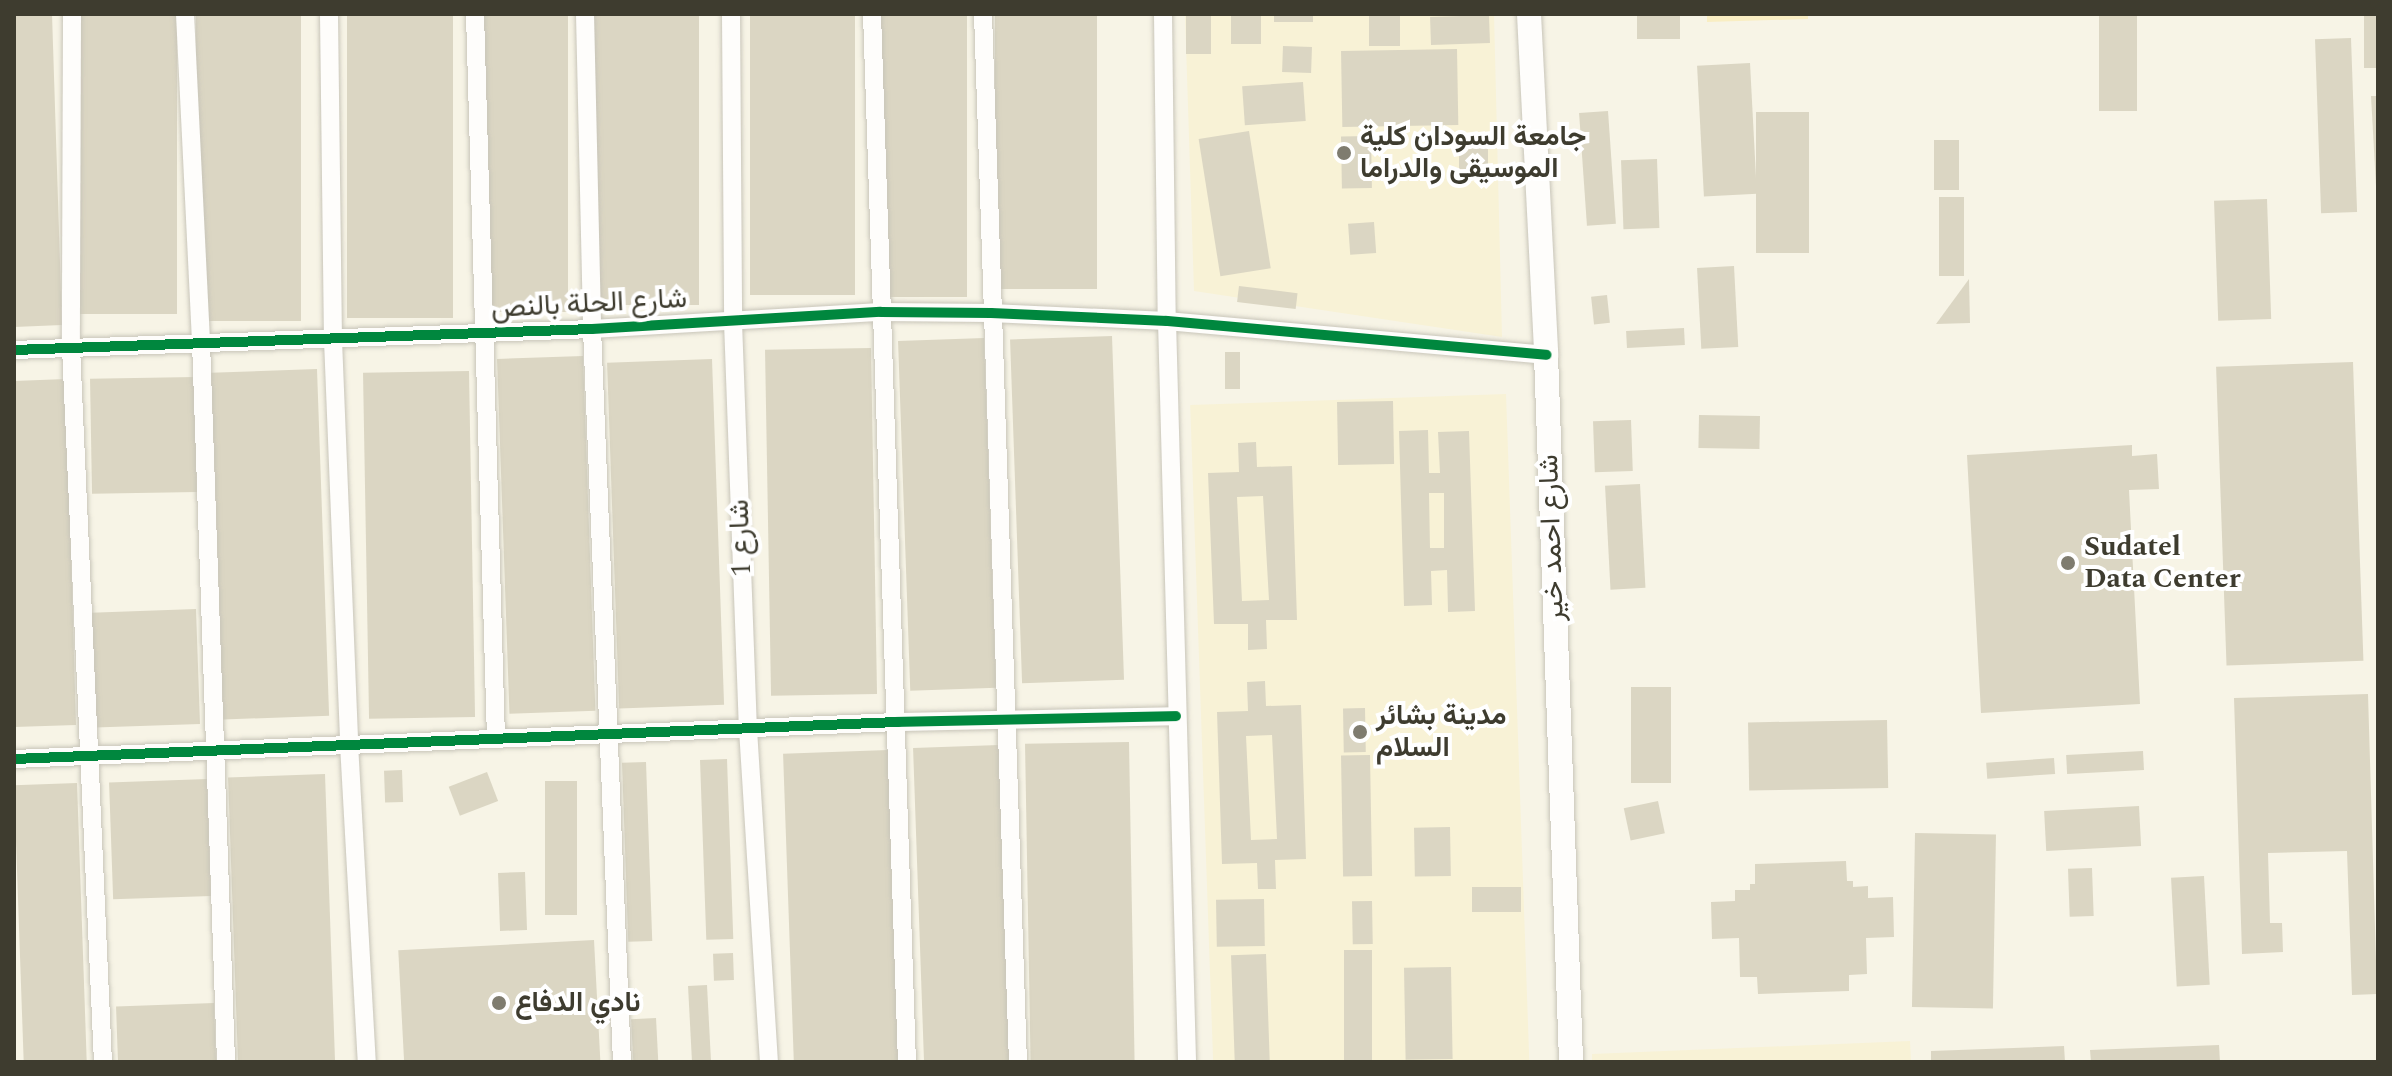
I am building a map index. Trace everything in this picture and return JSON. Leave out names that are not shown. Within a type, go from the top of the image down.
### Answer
[{"type":"main road","name":"شارع احمد خير","points":[[1529,14],[1546,355],[1571,1062]]},
{"type":"street","points":[[72,14],[71,347],[103,1062]]},
{"type":"street","points":[[185,14],[201,342],[226,1062]]},
{"type":"street","points":[[329,14],[333,340],[349,744],[367,1062]]},
{"type":"street","points":[[475,14],[496,739]]},
{"type":"street","points":[[585,14],[592,329],[622,1062]]},
{"type":"street","name":"شارع 1","points":[[731,14],[733,322],[748,729],[769,1062]]},
{"type":"street","points":[[872,14],[907,1062]]},
{"type":"street","points":[[983,14],[1018,1062]]},
{"type":"street","points":[[1163,14],[1176,716],[1187,1062]]},
{"type":"street","name":"شارع الحلة بالنص","points":[[14,350],[592,329],[881,312],[991,313],[1167,321],[1546,355]]},
{"type":"street","points":[[14,759],[898,722],[1176,716]]},
{"type":"shaded area","name":"جامعة السودان كلية الموسيقى والدراما","points":[[1185,14],[1494,14],[1502,337],[1194,291]]},
{"type":"shaded area","points":[[1707,14],[1808,14],[1808,19],[1707,22]]},
{"type":"shaded area","name":"مدينة بشائر السلام","points":[[1506,394],[1529,1062],[1213,1062],[1190,405]]},
{"type":"shaded area","points":[[1910,1041],[1911,1062],[1592,1062],[1592,1054]]},
{"type":"building","points":[[14,14],[52,14],[62,325],[14,327]]},
{"type":"building","points":[[79,14],[177,14],[177,314],[79,314]]},
{"type":"building","points":[[196,14],[301,14],[301,321],[196,321]]},
{"type":"building","points":[[347,14],[453,14],[453,318],[347,318]]},
{"type":"building","points":[[483,14],[568,14],[568,312],[483,312]]},
{"type":"building","points":[[594,14],[699,14],[699,305],[594,305]]},
{"type":"building","points":[[750,14],[855,14],[855,295],[750,295]]},
{"type":"building","points":[[881,14],[967,14],[967,297],[881,297]]},
{"type":"building","points":[[995,14],[1097,14],[1097,289],[995,289]]},
{"type":"building","points":[[1186,14],[1211,14],[1211,54],[1186,54]]},
{"type":"building","points":[[1231,14],[1261,14],[1261,44],[1231,44]]},
{"type":"building","points":[[1274,14],[1313,14],[1313,22],[1274,22]]},
{"type":"building","points":[[1369,14],[1400,14],[1400,46],[1369,46]]},
{"type":"building","points":[[1637,14],[1680,14],[1680,39],[1637,39]]},
{"type":"building","points":[[2099,14],[2137,14],[2137,111],[2099,111]]},
{"type":"building","points":[[2364,14],[2378,14],[2378,68],[2364,68]]},
{"type":"building","points":[[1489,15],[1490,43],[1431,45],[1430,17]]},
{"type":"building","points":[[2351,38],[2357,212],[2321,213],[2315,39]]},
{"type":"building","points":[[1283,46],[1312,47],[1311,73],[1282,72]]},
{"type":"building","points":[[1457,49],[1458,125],[1342,127],[1341,51]]},
{"type":"building","points":[[1750,63],[1757,194],[1704,197],[1697,66]]},
{"type":"building","points":[[1303,82],[1306,121],[1245,125],[1242,86]]},
{"type":"building","points":[[2371,96],[2378,96],[2378,186],[2376,186]]},
{"type":"building","points":[[1608,111],[1616,224],[1587,226],[1579,113]]},
{"type":"building","points":[[1756,112],[1809,112],[1809,253],[1756,253]]},
{"type":"building","points":[[1249,131],[1271,268],[1220,276],[1199,139]]},
{"type":"building","points":[[1371,136],[1372,188],[1342,189],[1341,137]]},
{"type":"building","points":[[1934,140],[1959,140],[1959,190],[1934,190]]},
{"type":"building","points":[[1459,141],[1488,141],[1488,169],[1459,169]]},
{"type":"building","points":[[1657,159],[1659,228],[1623,229],[1621,160]]},
{"type":"building","points":[[1939,197],[1964,197],[1964,276],[1939,276]]},
{"type":"building","points":[[2267,199],[2271,319],[2218,321],[2214,201]]},
{"type":"building","points":[[1374,222],[1376,253],[1350,255],[1348,224]]},
{"type":"building","points":[[1734,266],[1738,347],[1701,349],[1697,268]]},
{"type":"building","points":[[1969,279],[1970,323],[1936,324]]},
{"type":"building","points":[[1239,286],[1298,293],[1296,309],[1237,302]]},
{"type":"building","points":[[1607,295],[1610,323],[1594,325],[1591,297]]},
{"type":"building","points":[[1684,328],[1685,345],[1627,348],[1626,331]]},
{"type":"building","points":[[1112,336],[1124,680],[1022,683],[1010,340]]},
{"type":"building","points":[[984,338],[996,688],[910,691],[898,341]]},
{"type":"building","points":[[871,348],[877,694],[771,696],[765,350]]},
{"type":"building","points":[[1225,352],[1240,352],[1240,389],[1225,389]]},
{"type":"building","points":[[583,356],[595,711],[509,714],[497,359]]},
{"type":"building","points":[[712,359],[724,705],[619,708],[607,363]]},
{"type":"building","points":[[2353,362],[2363,661],[2227,666],[2216,367]]},
{"type":"building","points":[[317,369],[329,716],[223,719],[211,373]]},
{"type":"building","points":[[469,371],[475,717],[369,719],[363,373]]},
{"type":"building","points":[[195,377],[197,492],[92,494],[90,379]]},
{"type":"building","points":[[66,379],[76,725],[14,727],[14,381]]},
{"type":"building","points":[[1393,401],[1394,464],[1338,465],[1337,402]]},
{"type":"building","points":[[1699,415],[1760,416],[1759,449],[1698,448]]},
{"type":"building","points":[[1631,420],[1633,471],[1595,472],[1593,421]]},
{"type":"building","points":[[1428,430],[1429,473],[1440,473],[1438,432],[1469,431],[1475,611],[1448,612],[1447,570],[1431,571],[1432,605],[1404,606],[1399,431]],"holes":[[[1429,493],[1444,493],[1444,548],[1430,548]]]},
{"type":"building","points":[[1256,442],[1257,467],[1292,466],[1297,620],[1266,620],[1267,649],[1248,650],[1248,624],[1214,624],[1208,473],[1239,472],[1238,443]],"holes":[[[1263,496],[1269,600],[1242,601],[1237,497]]]},
{"type":"building","points":[[2132,445],[2132,456],[2157,454],[2159,489],[2129,490],[2140,704],[1981,713],[1967,455]]},
{"type":"building","points":[[1640,484],[1645,588],[1610,590],[1605,486]]},
{"type":"building","points":[[196,609],[200,724],[95,728],[91,613]]},
{"type":"building","points":[[1265,681],[1266,706],[1301,705],[1306,859],[1275,860],[1276,889],[1258,889],[1257,863],[1222,864],[1217,712],[1248,711],[1247,682]],"holes":[[[1272,735],[1277,839],[1251,840],[1246,736]]]},
{"type":"building","points":[[1631,687],[1671,687],[1671,783],[1631,783]]},
{"type":"building","points":[[2368,694],[2377,994],[2352,995],[2347,851],[2268,853],[2270,923],[2282,923],[2283,952],[2242,954],[2234,698]]},
{"type":"building","points":[[1343,708],[1365,708],[1366,752],[1344,752]]},
{"type":"building","points":[[1887,720],[1888,788],[1749,790],[1748,722]]},
{"type":"building","points":[[1129,742],[1135,1062],[1031,1062],[1025,744]]},
{"type":"building","points":[[999,745],[1010,1062],[924,1062],[913,748]]},
{"type":"building","points":[[888,750],[899,1062],[794,1062],[783,754]]},
{"type":"building","points":[[2143,751],[2144,770],[2067,774],[2066,755]]},
{"type":"building","points":[[1370,755],[1372,876],[1343,876],[1341,756]]},
{"type":"building","points":[[2054,758],[2055,774],[1987,779],[1986,763]]},
{"type":"building","points":[[727,759],[733,939],[706,940],[700,760]]},
{"type":"building","points":[[646,762],[652,941],[628,942],[622,763]]},
{"type":"building","points":[[402,770],[403,802],[385,803],[384,771]]},
{"type":"building","points":[[487,772],[498,801],[460,816],[449,787]]},
{"type":"building","points":[[325,774],[335,1062],[238,1062],[228,777]]},
{"type":"building","points":[[207,779],[211,896],[113,899],[109,782]]},
{"type":"building","points":[[545,781],[577,781],[577,915],[545,915]]},
{"type":"building","points":[[77,783],[87,1062],[24,1062],[14,785]]},
{"type":"building","points":[[1658,801],[1665,833],[1631,841],[1624,808]]},
{"type":"building","points":[[2139,806],[2141,846],[2046,851],[2044,811]]},
{"type":"building","points":[[1450,827],[1451,876],[1415,877],[1414,828]]},
{"type":"building","points":[[1915,833],[1996,834],[1993,1008],[1912,1007]]},
{"type":"building","points":[[1846,861],[1847,881],[1853,881],[1853,887],[1868,886],[1868,898],[1893,897],[1894,937],[1866,938],[1867,974],[1849,975],[1849,991],[1758,994],[1757,977],[1740,977],[1739,938],[1712,939],[1711,902],[1735,901],[1735,890],[1750,890],[1750,884],[1755,884],[1755,864]]},
{"type":"building","points":[[2092,868],[2094,916],[2070,917],[2068,869]]},
{"type":"building","points":[[525,872],[527,930],[500,931],[498,873]]},
{"type":"building","points":[[2204,876],[2210,985],[2177,987],[2171,878]]},
{"type":"building","points":[[1472,887],[1521,887],[1521,912],[1472,912]]},
{"type":"building","points":[[1264,899],[1265,946],[1217,947],[1216,900]]},
{"type":"building","points":[[1352,901],[1372,901],[1373,944],[1353,944]]},
{"type":"building","name":"نادي الدفاع","points":[[594,940],[600,1062],[404,1062],[398,950]]},
{"type":"building","points":[[1344,950],[1372,950],[1372,1062],[1344,1062]]},
{"type":"building","points":[[733,953],[734,980],[714,981],[713,954]]},
{"type":"building","points":[[1266,954],[1270,1062],[1235,1062],[1231,955]]},
{"type":"building","points":[[1451,967],[1453,1059],[1406,1060],[1404,968]]},
{"type":"building","points":[[707,985],[711,1062],[692,1062],[688,986]]},
{"type":"building","points":[[214,1003],[216,1062],[118,1062],[116,1006]]},
{"type":"building","points":[[656,1018],[658,1062],[633,1062],[631,1019]]},
{"type":"building","points":[[2219,1045],[2220,1062],[2091,1062],[2090,1050]]},
{"type":"building","points":[[2064,1046],[2065,1062],[1931,1062],[1931,1051]]},
{"type":"cycle path","points":[[14,350],[592,329],[881,312],[991,313],[1167,321],[1546,355]]},
{"type":"cycle path","points":[[14,759],[898,722],[1176,716]]},
{"type":"place","name":"جامعة السودان كلية الموسيقى والدراما","points":[[1344,153]]},
{"type":"place","name":"Sudatel Data Center","points":[[2068,563]]},
{"type":"place","name":"مدينة بشائر السلام","points":[[1360,732]]},
{"type":"place","name":"نادي الدفاع","points":[[499,1003]]}]
